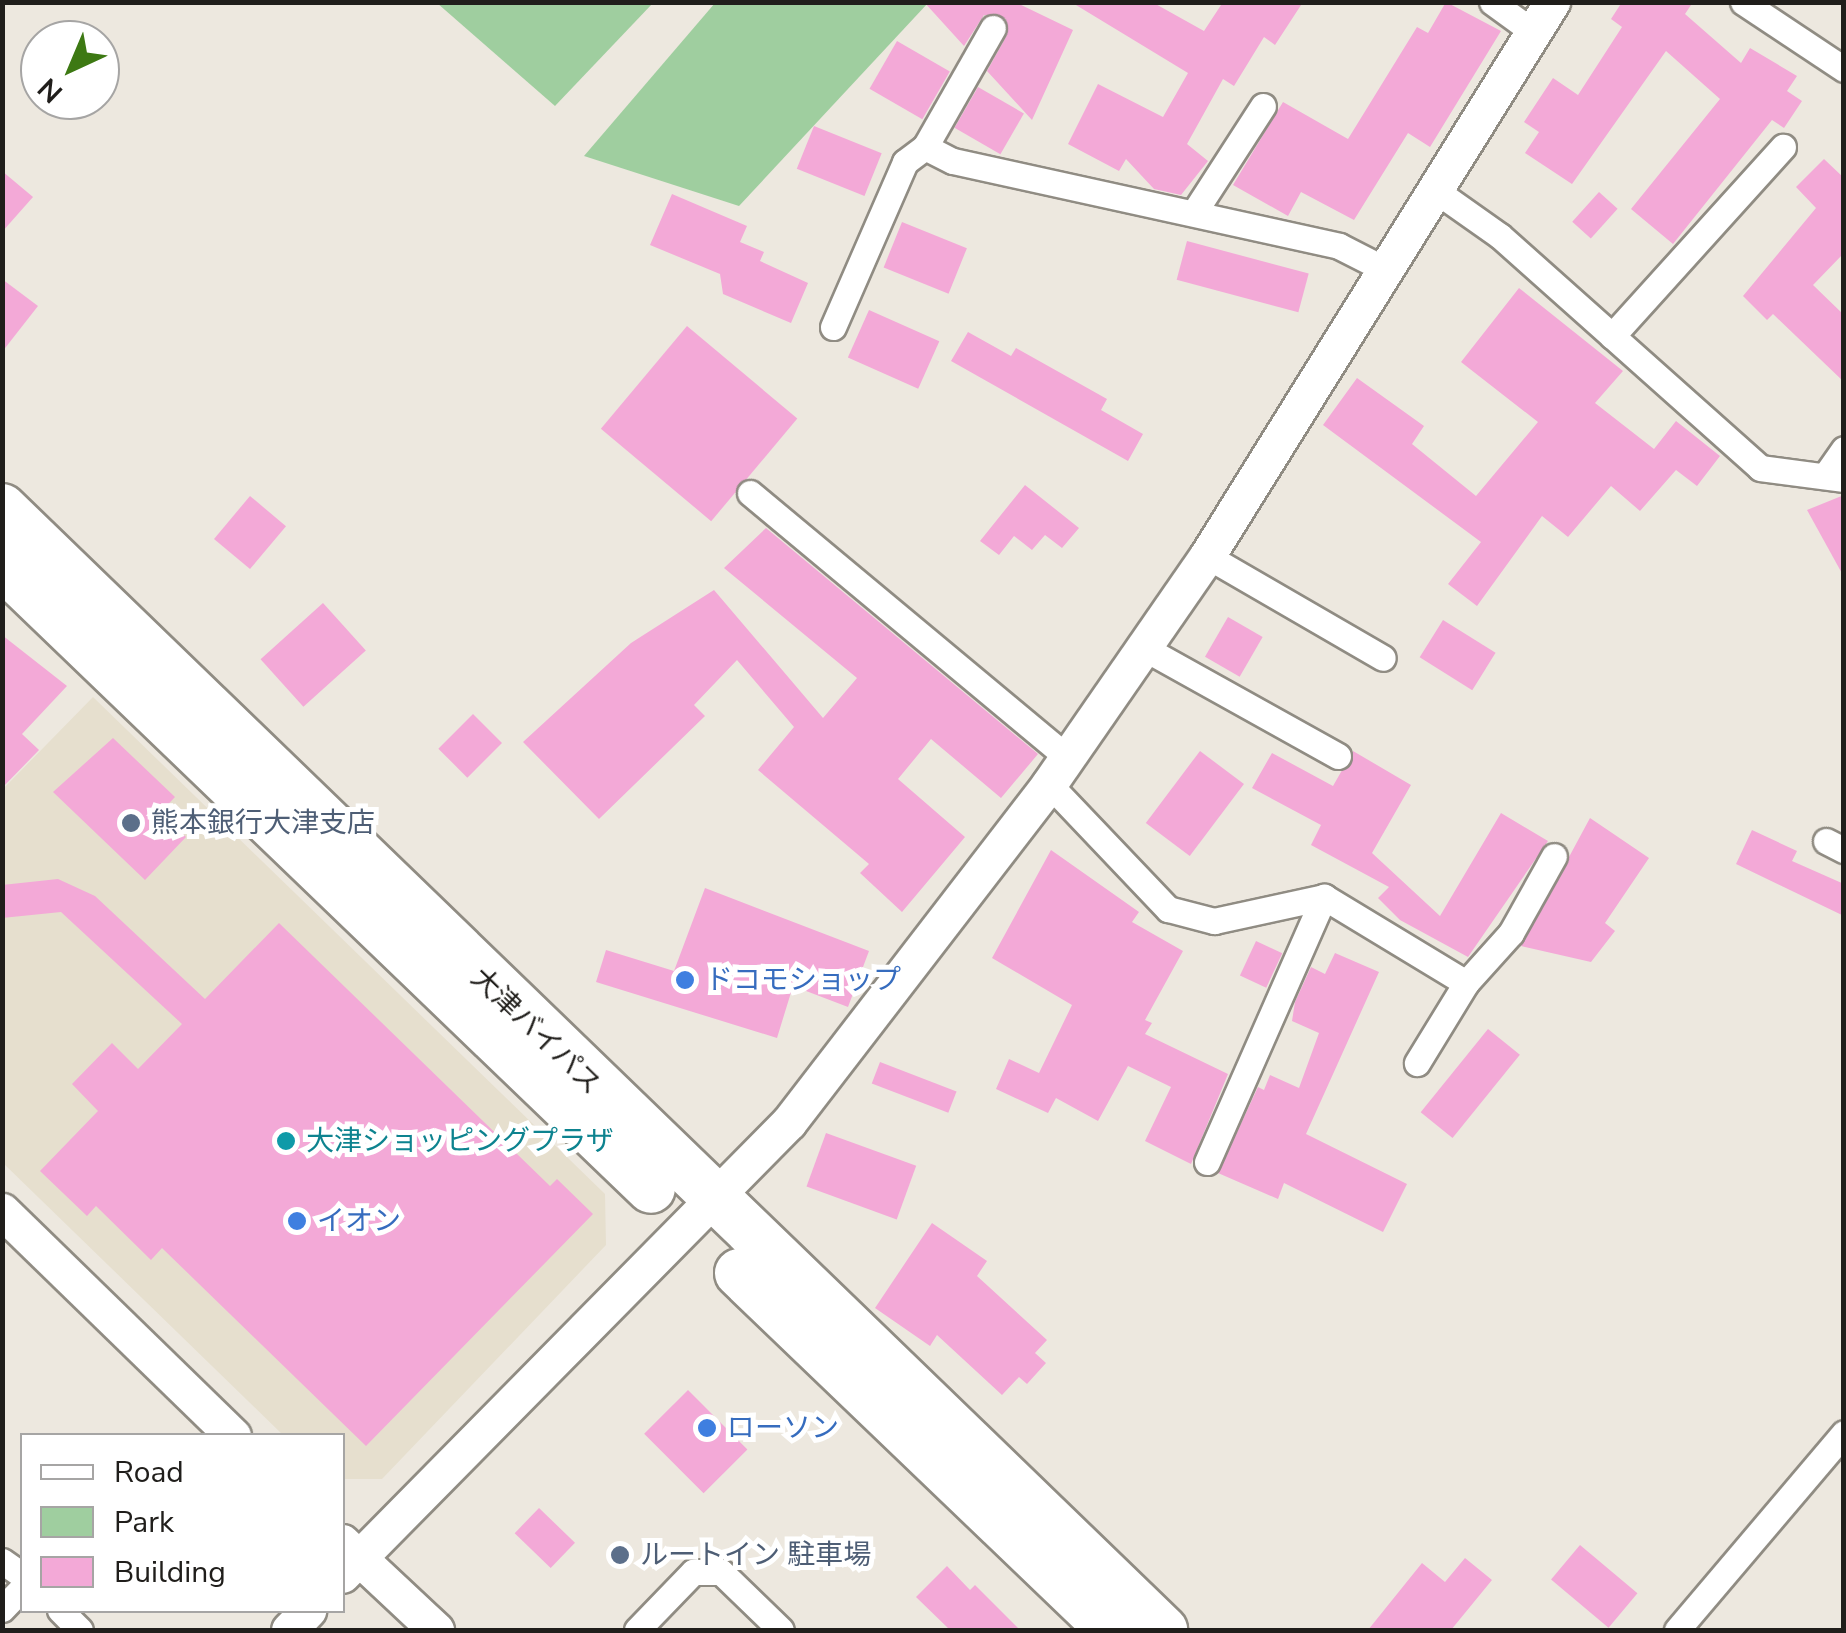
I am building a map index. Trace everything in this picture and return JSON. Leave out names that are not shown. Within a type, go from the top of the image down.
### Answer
[{"type":"highway","name":"大津バイパス","points":[[2,508],[1112,1630]]},
{"type":"highway","name":"大津バイパス","points":[[2,565],[703,1216],[1163,1630]]},
{"type":"street","points":[[436,1630],[348,1558],[703,1216],[789,1122],[1059,771],[1207,556],[1432,188],[1542,17],[1492,2]]},
{"type":"street","points":[[1743,2],[1844,69]]},
{"type":"street","points":[[832,327],[906,162],[925,147],[993,28]]},
{"type":"street","points":[[1194,211],[1263,106]]},
{"type":"street","points":[[925,147],[953,162],[1194,211],[1339,246],[1384,268]]},
{"type":"street","points":[[1612,336],[1783,147]]},
{"type":"street","points":[[1432,188],[1500,236],[1760,468],[1834,477],[1844,449]]},
{"type":"street","points":[[750,493],[1059,771],[1168,909],[1187,918],[1214,920],[1324,898],[1466,983]]},
{"type":"street","points":[[1207,556],[1383,658]]},
{"type":"street","points":[[1144,648],[1338,756]]},
{"type":"street","points":[[1417,1063],[1466,983],[1511,933],[1554,856]]},
{"type":"street","points":[[1207,1162],[1324,898]]},
{"type":"street","points":[[2,1211],[231,1433]]},
{"type":"street","points":[[1677,1630],[1844,1433]]},
{"type":"street","points":[[637,1630],[692,1572],[721,1572],[781,1630]]},
{"type":"street","points":[[2,1609],[20,1590]]},
{"type":"shaded area","points":[[93,697],[605,1194],[606,1245],[382,1479],[345,1479],[345,1433],[281,1433],[3,1163],[2,790]]},
{"type":"green space","points":[[437,3],[653,3],[555,106]]},
{"type":"green space","points":[[715,3],[928,3],[739,206],[584,156]]},
{"type":"building","points":[[924,2],[1015,2],[1073,30],[1032,120],[987,71],[1007,35],[1006,19],[984,15],[964,46]]},
{"type":"building","points":[[1071,2],[1152,2],[1204,31],[1223,2],[1303,2],[1275,45],[1264,37],[1234,86],[1223,79],[1187,144],[1208,161],[1181,195],[1154,189],[1126,159],[1119,171],[1068,144],[1098,84],[1163,117],[1188,73]]},
{"type":"building","points":[[1446,2],[1501,31],[1430,147],[1408,133],[1354,220],[1301,192],[1288,216],[1233,185],[1283,102],[1348,139],[1417,27],[1428,33]]},
{"type":"building","points":[[1622,2],[1693,2],[1685,14],[1741,63],[1750,48],[1797,76],[1787,91],[1802,101],[1784,128],[1772,120],[1673,244],[1631,209],[1720,99],[1666,51],[1572,184],[1525,153],[1539,132],[1524,122],[1553,78],[1578,95],[1622,27],[1611,19]]},
{"type":"building","points":[[897,41],[950,71],[922,119],[870,89]]},
{"type":"building","points":[[978,87],[1024,113],[1000,154],[954,128]]},
{"type":"building","points":[[814,126],[882,153],[864,196],[797,169]]},
{"type":"building","points":[[1824,159],[1844,178],[1844,253],[1813,285],[1844,315],[1844,382],[1773,314],[1767,320],[1743,296],[1816,208],[1796,187]]},
{"type":"building","points":[[2,171],[33,197],[2,232]]},
{"type":"building","points":[[1599,192],[1618,209],[1591,238],[1572,222]]},
{"type":"building","points":[[672,194],[747,226],[740,242],[764,252],[760,261],[808,283],[791,323],[723,294],[720,274],[650,245]]},
{"type":"building","points":[[902,222],[967,248],[949,294],[884,267]]},
{"type":"building","points":[[1187,241],[1309,274],[1298,312],[1177,280]]},
{"type":"building","points":[[2,279],[38,306],[2,352]]},
{"type":"building","points":[[1519,288],[1623,371],[1595,403],[1654,449],[1676,421],[1720,456],[1697,486],[1676,470],[1640,511],[1611,486],[1568,537],[1542,516],[1477,606],[1448,584],[1481,542],[1323,425],[1357,378],[1424,426],[1412,444],[1476,496],[1538,422],[1461,362]]},
{"type":"building","points":[[869,310],[939,341],[918,389],[848,358]]},
{"type":"building","points":[[687,326],[797,419],[711,521],[601,429]]},
{"type":"building","points":[[968,332],[1011,356],[1016,348],[1107,399],[1101,410],[1143,434],[1128,461],[951,361]]},
{"type":"building","points":[[1025,485],[1079,528],[1062,548],[1045,535],[1032,550],[1014,536],[999,555],[980,541]]},
{"type":"building","points":[[1844,495],[1844,577],[1807,510]]},
{"type":"building","points":[[250,496],[286,526],[250,569],[214,539]]},
{"type":"building","points":[[766,528],[1038,754],[1001,798],[931,739],[898,779],[965,837],[902,912],[860,873],[869,864],[758,770],[794,727],[737,660],[694,705],[705,716],[599,819],[523,742],[631,643],[714,590],[823,718],[857,678],[724,568]]},
{"type":"building","points":[[323,603],[366,651],[303,707],[261,659]]},
{"type":"building","points":[[1228,617],[1263,637],[1240,677],[1205,657]]},
{"type":"building","points":[[1443,620],[1496,653],[1472,690],[1420,657]]},
{"type":"building","points":[[2,635],[67,686],[22,734],[39,750],[2,788]]},
{"type":"building","points":[[473,714],[502,743],[467,778],[438,749]]},
{"type":"building","points":[[113,738],[175,797],[160,813],[186,837],[145,880],[53,792]]},
{"type":"building","points":[[1200,751],[1244,784],[1190,856],[1146,823]]},
{"type":"building","points":[[1353,751],[1411,785],[1372,853],[1440,916],[1501,813],[1548,841],[1468,957],[1400,920],[1378,898],[1389,887],[1311,845],[1321,825],[1252,788],[1272,753],[1333,786]]},
{"type":"building","points":[[1590,818],[1649,858],[1605,923],[1615,931],[1591,962],[1521,946]]},
{"type":"building","points":[[1752,830],[1797,851],[1792,861],[1844,884],[1844,916],[1736,864]]},
{"type":"building","points":[[1051,850],[1139,912],[1132,922],[1183,951],[1145,1020],[1152,1023],[1145,1034],[1228,1074],[1191,1164],[1145,1141],[1171,1087],[1128,1066],[1098,1121],[1056,1098],[1048,1113],[996,1089],[1009,1059],[1039,1073],[1072,1005],[992,958]]},
{"type":"building","name":"大津ショッピングプラザ","points":[[58,879],[95,896],[205,999],[279,923],[550,1186],[557,1179],[593,1214],[366,1446],[162,1248],[151,1260],[96,1206],[87,1216],[40,1171],[98,1111],[72,1084],[112,1043],[138,1069],[182,1024],[61,912],[2,918],[2,885]]},
{"type":"building","points":[[705,888],[869,951],[848,1007],[793,986],[777,1038],[596,982],[606,950],[674,971]]},
{"type":"building","points":[[1256,941],[1282,953],[1266,988],[1240,975]]},
{"type":"building","points":[[1335,953],[1379,972],[1306,1134],[1407,1184],[1383,1232],[1284,1183],[1278,1199],[1218,1173],[1258,1087],[1264,1090],[1270,1075],[1299,1088],[1319,1033],[1292,1021],[1295,1002],[1311,967],[1325,974]]},
{"type":"building","points":[[1488,1029],[1520,1055],[1453,1138],[1421,1112]]},
{"type":"building","points":[[880,1062],[957,1091],[948,1113],[872,1083]]},
{"type":"building","points":[[826,1133],[916,1166],[897,1219],[807,1187]]},
{"type":"building","points":[[932,1223],[987,1261],[977,1276],[1047,1340],[1035,1353],[1046,1363],[1027,1384],[1019,1377],[1002,1395],[937,1335],[930,1346],[875,1308]]},
{"type":"building","points":[[688,1390],[747,1449],[704,1493],[644,1434]]},
{"type":"building","points":[[539,1508],[575,1543],[551,1568],[515,1533]]},
{"type":"building","points":[[1580,1545],[1637,1593],[1609,1628],[1551,1579]]},
{"type":"building","points":[[1465,1558],[1492,1580],[1451,1630],[1368,1630],[1422,1563],[1445,1582]]},
{"type":"building","points":[[947,1566],[970,1590],[975,1585],[1020,1630],[950,1630],[916,1597]]},
{"type":"place","name":"熊本銀行大津支店","points":[[131,823]]},
{"type":"place","name":"ドコモショップ","points":[[685,980]]},
{"type":"place","name":"大津ショッピングプラザ","points":[[286,1141]]},
{"type":"place","name":"イオン","points":[[297,1221]]},
{"type":"place","name":"ローソン","points":[[707,1428]]},
{"type":"place","name":"ルートイン 駐車場","points":[[620,1555]]}]
